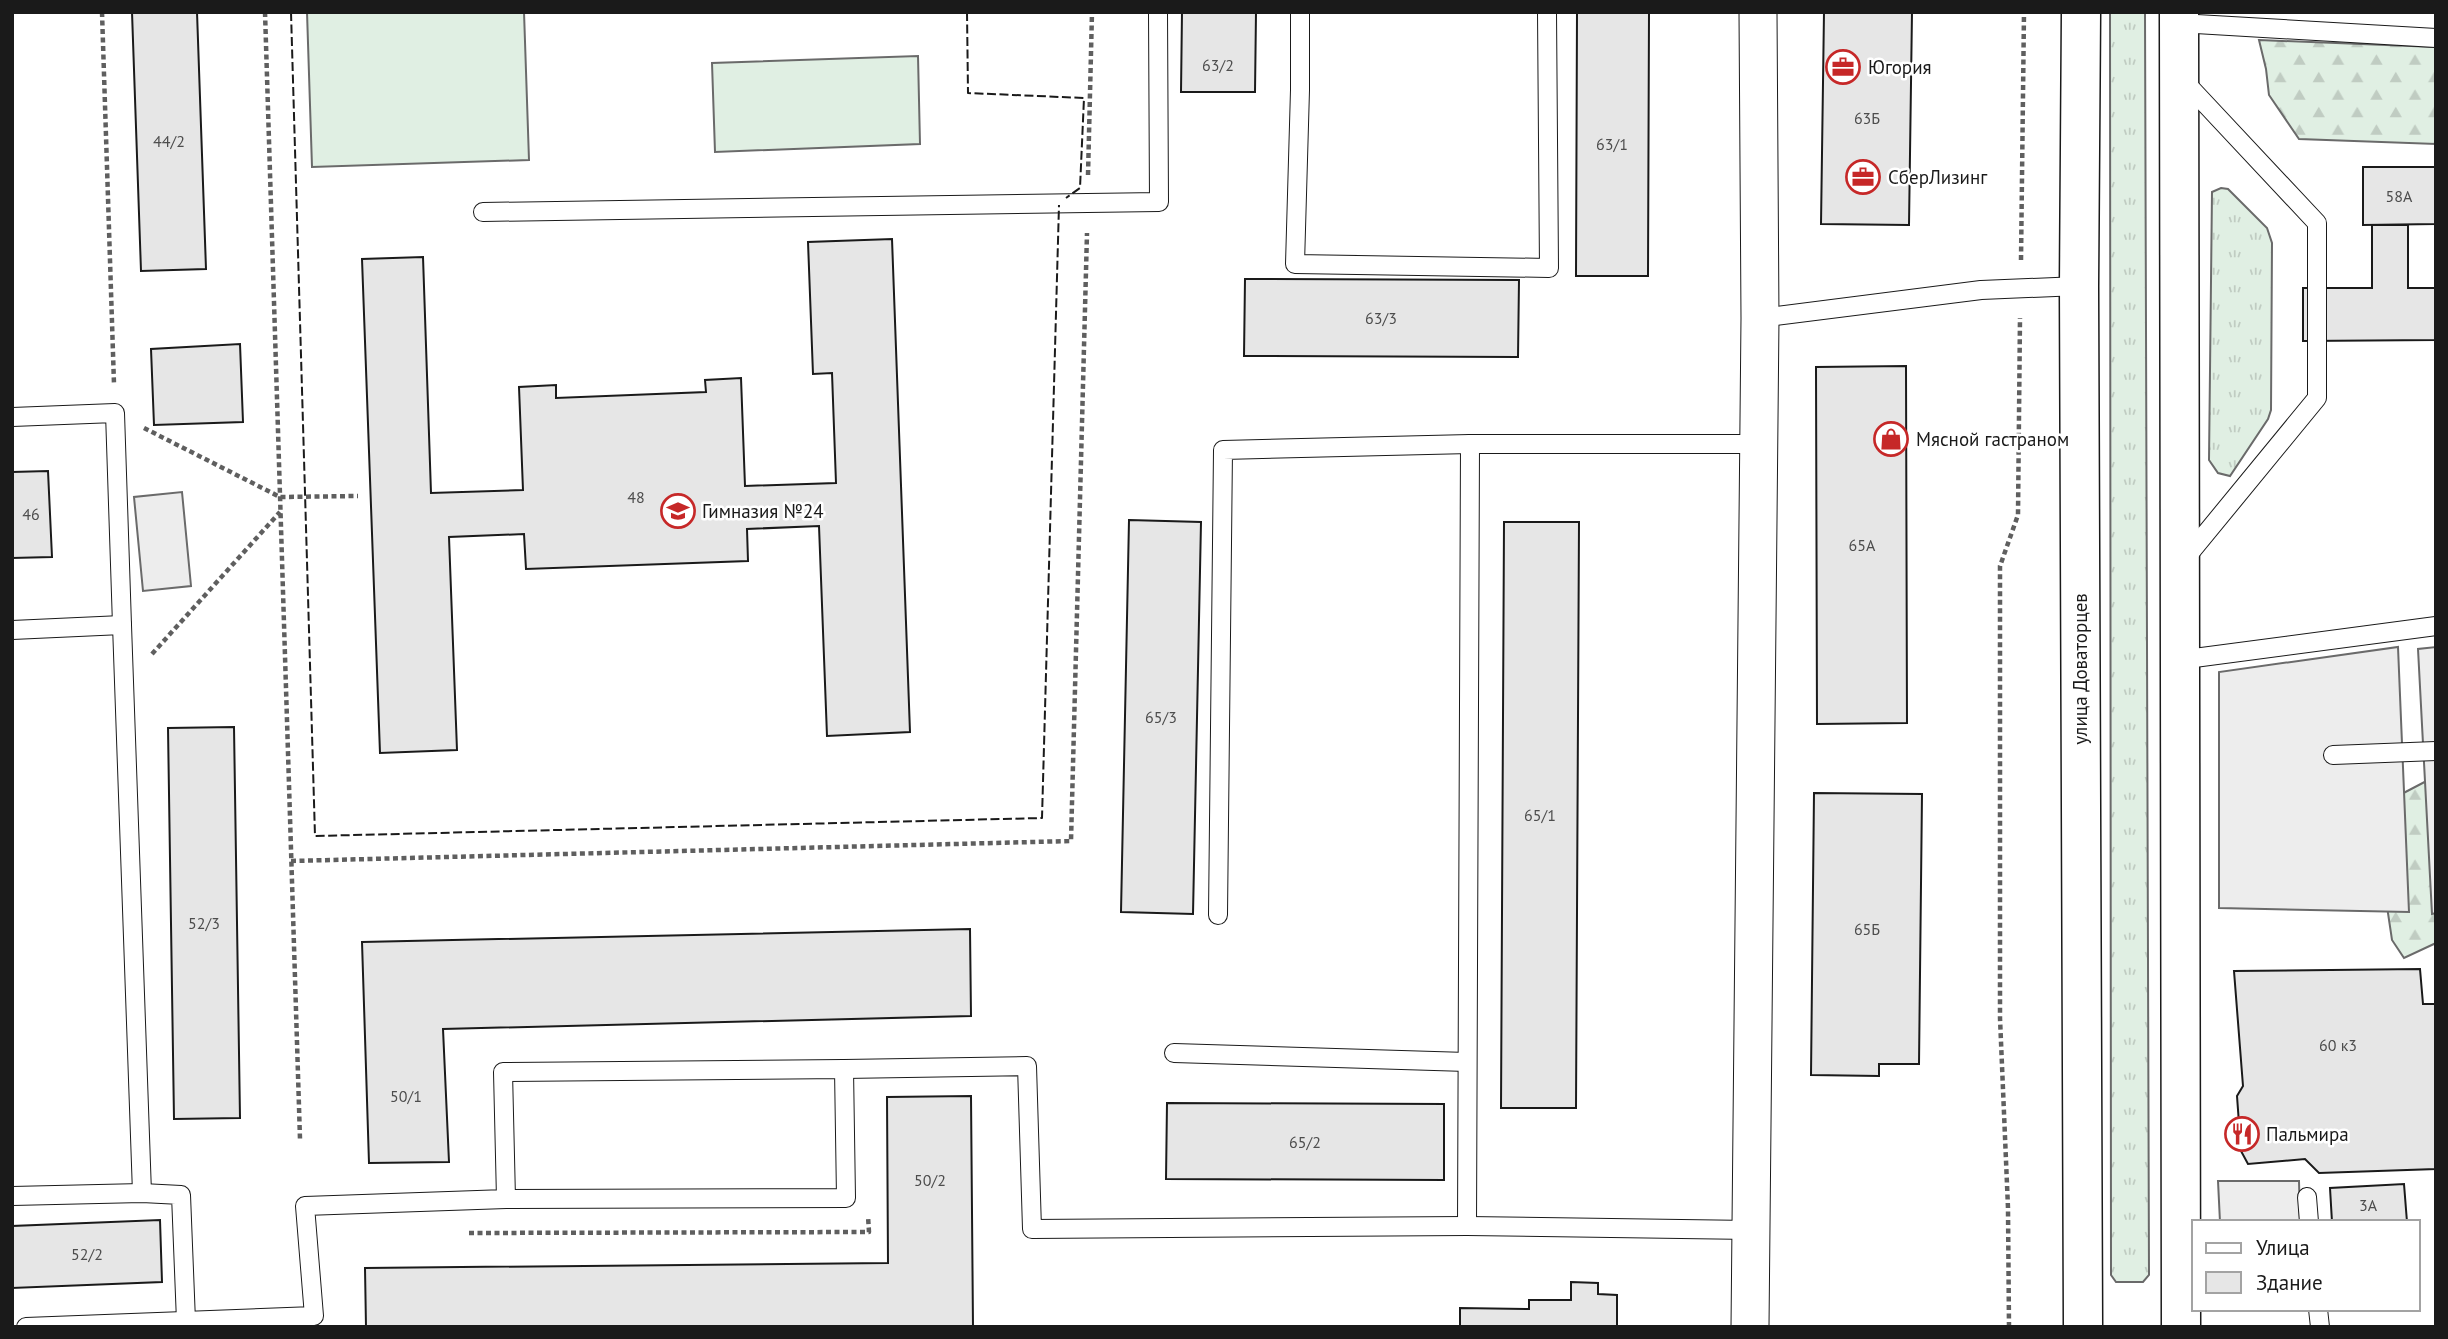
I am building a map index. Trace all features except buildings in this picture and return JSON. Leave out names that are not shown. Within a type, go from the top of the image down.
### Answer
[{"type":"main road","name":"улица Доваторцев","points":[[2081,12],[2079,286],[2083,1327]]},
{"type":"main road","points":[[2179,18],[2181,1327]]},
{"type":"street","points":[[1750,1327],[1760,318],[1758,12]]},
{"type":"lane","points":[[483,212],[1159,202],[1158,12]]},
{"type":"lane","points":[[1300,12],[1294,264],[1549,268],[1547,12]]},
{"type":"lane","points":[[2179,18],[2436,38]]},
{"type":"lane","points":[[2178,75],[2317,223],[2317,398],[2179,566]]},
{"type":"lane","points":[[1760,318],[1981,290],[2079,286]]},
{"type":"lane","points":[[12,417],[115,413],[142,1193]]},
{"type":"lane","points":[[1466,1226],[1470,444]]},
{"type":"lane","points":[[1218,915],[1223,450],[1470,444],[1759,444]]},
{"type":"lane","points":[[12,630],[121,625]]},
{"type":"lane","points":[[2179,660],[2436,626]]},
{"type":"lane","points":[[2333,755],[2436,751]]},
{"type":"lane","points":[[1174,1053],[1467,1062]]},
{"type":"lane","points":[[506,1199],[503,1072],[1027,1066],[1032,1229],[1466,1226],[1751,1230]]},
{"type":"lane","points":[[26,1327],[314,1315],[305,1206],[506,1199],[846,1198],[844,1069]]},
{"type":"lane","points":[[12,1196],[142,1193],[181,1195],[186,1321]]},
{"type":"lane","points":[[2307,1197],[2309,1220]]},
{"type":"path","points":[[102,12],[115,413],[280,497],[358,496]]},
{"type":"path","points":[[265,12],[300,1139]]},
{"type":"path","points":[[291,861],[1071,841],[1092,12]]},
{"type":"path","points":[[2009,1327],[2008,1208],[2000,1018],[2000,566],[2018,515],[2024,12]]},
{"type":"path","points":[[124,686],[280,512]]},
{"type":"path","points":[[457,1233],[869,1232]]},
{"type":"green space","points":[[307,12],[524,12],[529,160],[312,167]]},
{"type":"green space","points":[[2110,12],[2145,12],[2149,1275],[2143,1282],[2116,1282],[2111,1275]]},
{"type":"green space","points":[[2259,40],[2436,47],[2436,144],[2299,139],[2269,95]]},
{"type":"green space","points":[[918,56],[920,144],[715,152],[712,63]]},
{"type":"green space","points":[[2221,188],[2228,189],[2267,228],[2272,243],[2271,410],[2268,419],[2230,476],[2218,473],[2209,460],[2212,192]]},
{"type":"green space","points":[[2436,776],[2436,943],[2404,958],[2392,940],[2382,873],[2394,798]]},
{"type":"shaded area","points":[[182,492],[191,586],[143,591],[134,497]]},
{"type":"shaded area","points":[[2398,647],[2409,912],[2219,908],[2219,672]]},
{"type":"shaded area","points":[[2436,647],[2436,913],[2432,914],[2418,649]]},
{"type":"shaded area","points":[[2218,1181],[2299,1181],[2300,1220],[2220,1220]]},
{"type":"fence","points":[[291,12],[315,836],[1042,818],[1059,205]]},
{"type":"fence","points":[[967,12],[968,93],[1084,98],[1080,188],[1066,198]]},
{"type":"place","name":"Югория","points":[[1843,67]]},
{"type":"place","name":"СберЛизинг","points":[[1863,177]]},
{"type":"place","name":"Мясной гастраном","points":[[1891,439]]},
{"type":"place","name":"Гимназия №24","points":[[678,511]]},
{"type":"place","name":"Пальмира","points":[[2242,1134]]}]
